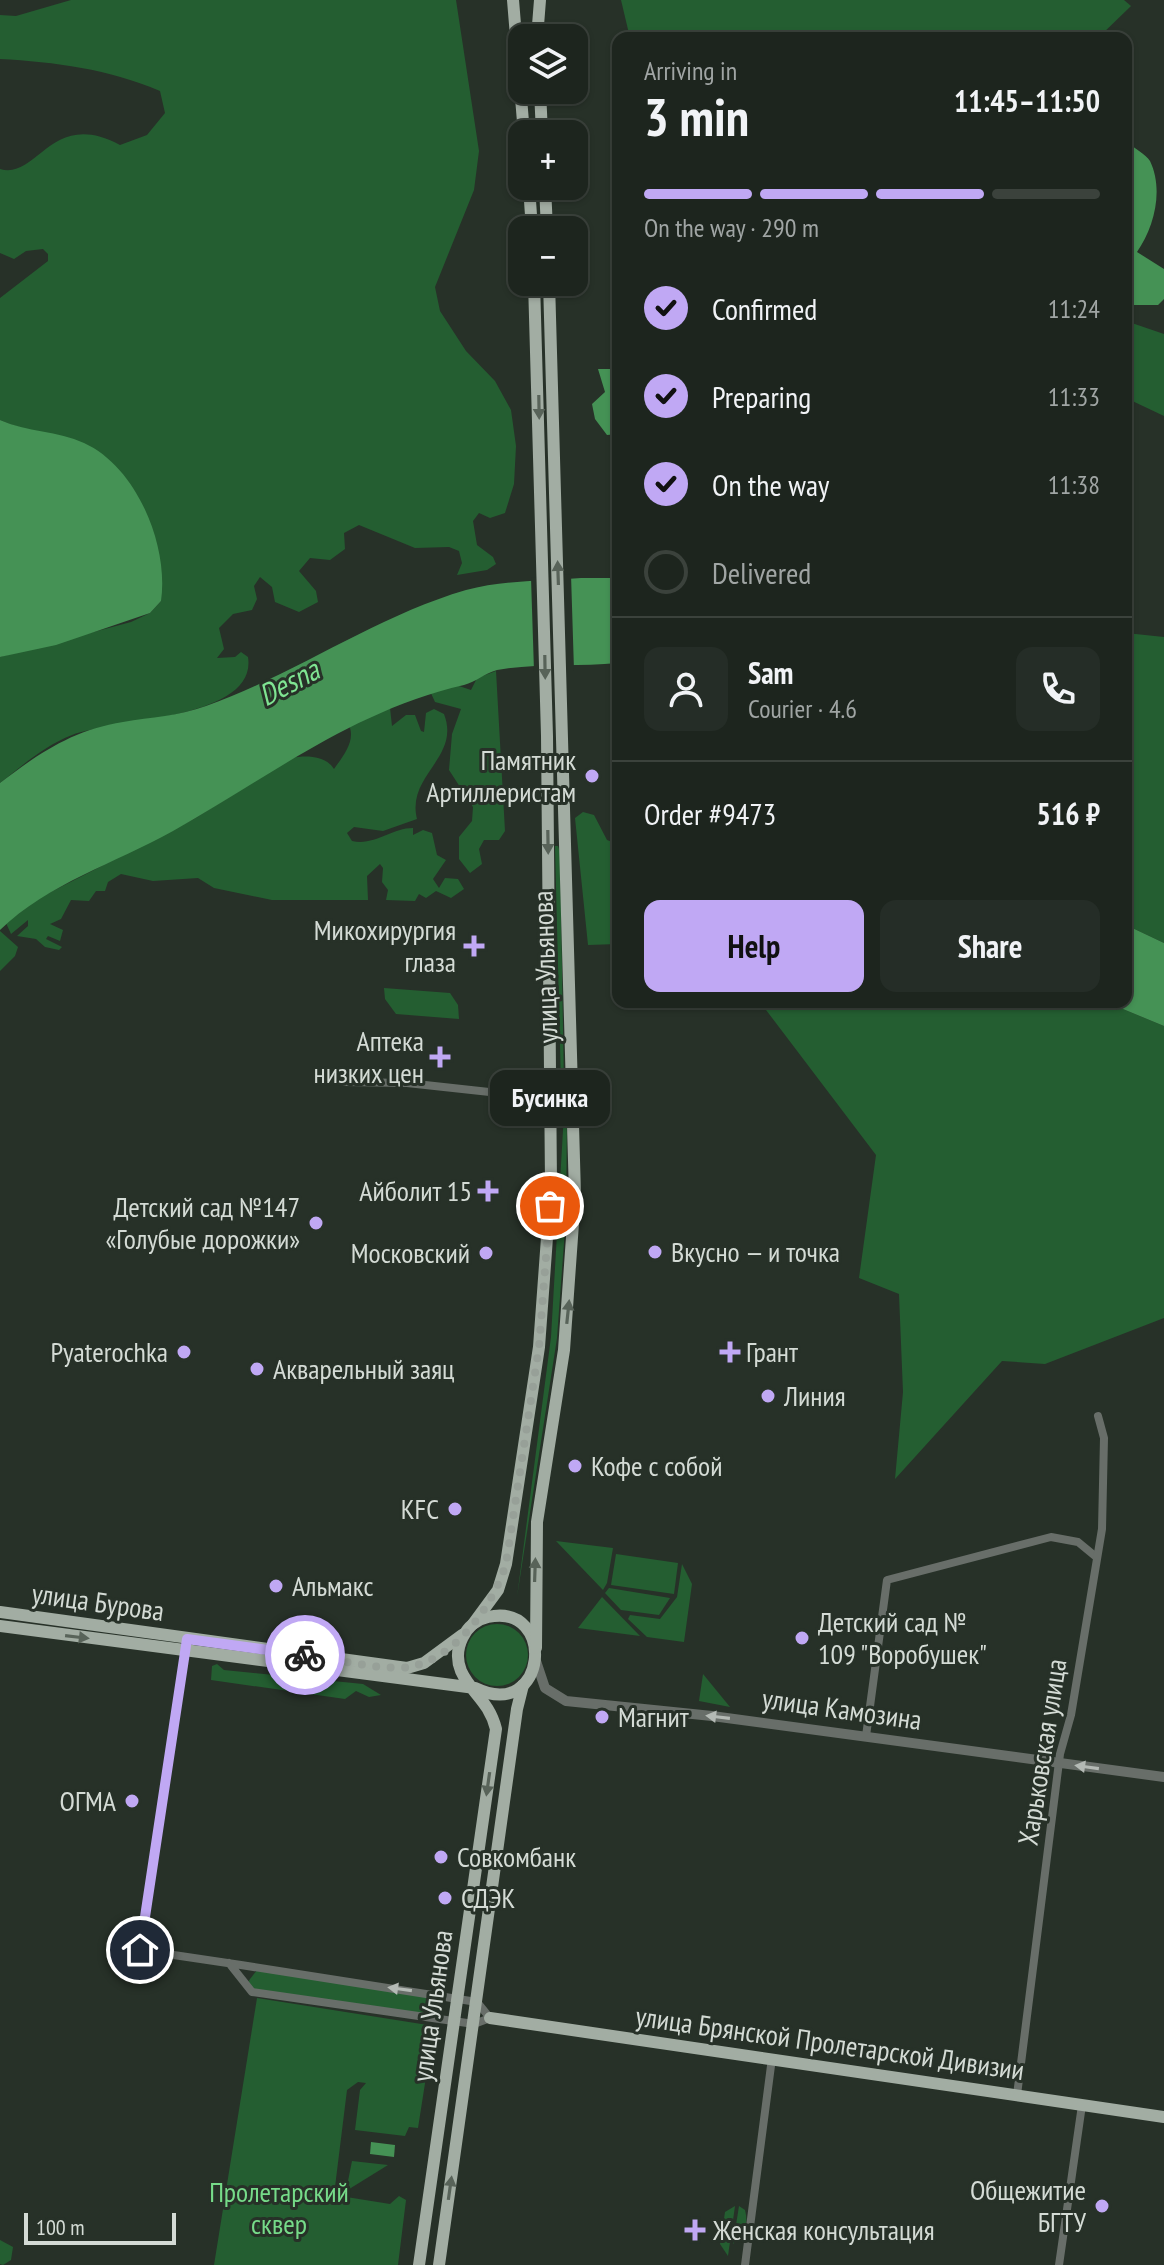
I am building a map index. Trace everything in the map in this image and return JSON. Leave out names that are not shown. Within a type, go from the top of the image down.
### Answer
[{"type":"main road","points":[[513,0],[523,120]]},
{"type":"main road","points":[[536,24],[540,0]]},
{"type":"main road","name":"улица Ульянова","points":[[469,1629],[498,1590],[506,1564],[539,1347],[549,1229],[547,736],[535,296]]},
{"type":"main road","name":"улица Ульянова","points":[[536,1654],[537,1522],[564,1350],[574,1243],[573,1101],[550,296]]},
{"type":"main road","name":"улица Бурова","points":[[0,1612],[414,1682],[475,1688]]},
{"type":"main road","points":[[497,1616],[510,1618],[531,1635],[536,1654],[523,1685],[498,1695],[475,1688],[462,1673],[458,1657],[469,1629],[497,1616]]},
{"type":"main road","name":"улица Бурова","points":[[0,1626],[407,1668],[424,1663],[469,1629]]},
{"type":"main road","name":"улица Ульянова","points":[[439,2265],[517,1709],[523,1685]]},
{"type":"main road","name":"улица Ульянова","points":[[419,2265],[496,1729],[489,1707],[475,1688]]},
{"type":"main road","name":"улица Брянской Пролетарской Дивизии","points":[[490,2018],[1164,2117]]},
{"type":"street","points":[[345,1082],[407,1083],[550,1101],[573,1101]]},
{"type":"street","name":"Харьковская улица","points":[[1017,2095],[1059,1763],[1071,1715],[1095,1556],[1102,1529],[1104,1438],[1098,1416]]},
{"type":"street","points":[[866,1736],[887,1580],[1051,1537],[1078,1542],[1095,1556]]},
{"type":"street","points":[[186,1645],[140,1950],[457,1998],[477,2002],[490,2018]]},
{"type":"street","name":"улица Камозина","points":[[536,1654],[545,1688],[566,1701],[866,1736],[1164,1777]]},
{"type":"street","name":"улица Брянской Пролетарской Дивизии","points":[[229,1963],[252,1992],[454,2022],[474,2024],[490,2018]]},
{"type":"street","points":[[745,2265],[772,2058]]},
{"type":"street","points":[[1059,2265],[1082,2105]]},
{"type":"green space","points":[[71,0],[456,0],[479,151],[474,190],[435,287],[440,311],[466,351],[495,381],[511,410],[516,446],[514,484],[505,513],[490,518],[479,513],[473,521],[477,545],[493,557],[496,564],[487,570],[457,575],[462,563],[459,551],[449,547],[415,548],[359,525],[344,533],[345,549],[330,560],[310,558],[299,571],[316,591],[318,602],[299,612],[275,602],[272,587],[260,577],[254,586],[257,599],[252,610],[233,614],[219,628],[224,649],[217,658],[235,657],[241,652],[248,657],[245,678],[230,694],[179,714],[72,735],[43,750],[0,783],[0,657],[131,622],[150,613],[161,601],[127,480],[97,452],[83,445],[0,420],[0,298],[48,261],[48,254],[43,249],[26,251],[14,259],[0,253],[0,169],[13,170],[25,165],[48,147],[77,135],[97,136],[120,145],[147,135],[165,113],[160,91],[141,83],[82,68],[0,59],[0,15],[16,16]]},
{"type":"green space","points":[[621,0],[1124,0],[1131,6],[1104,32],[629,32]]},
{"type":"green space","points":[[1132,323],[1164,334],[1164,416],[1132,401]]},
{"type":"green space","points":[[1132,634],[1164,637],[1164,943],[1132,928]]},
{"type":"green space","points":[[496,671],[505,831],[499,840],[484,840],[479,849],[482,864],[470,873],[459,859],[459,837],[472,821],[473,807],[449,770],[452,734],[461,709],[435,702],[430,691],[456,685],[471,690],[477,678]]},
{"type":"green space","points":[[390,708],[392,726],[406,715],[415,715],[424,732],[426,713],[434,709],[444,714],[447,729],[445,743],[419,790],[417,819],[383,831],[354,827],[347,833],[352,841],[360,842],[413,828],[413,835],[423,830],[432,833],[437,855],[446,860],[433,879],[439,888],[445,878],[458,879],[464,889],[451,898],[436,891],[426,898],[419,894],[415,901],[386,900],[388,890],[382,882],[383,868],[380,864],[367,876],[368,900],[272,900],[214,888],[198,878],[153,881],[121,874],[108,882],[105,891],[96,891],[89,901],[71,900],[61,919],[50,924],[63,930],[60,941],[48,936],[46,939],[62,947],[59,950],[45,947],[36,939],[17,936],[28,926],[28,920],[11,934],[6,923],[41,897],[194,819],[292,758],[316,758],[326,761],[334,769],[350,743],[349,725]]},
{"type":"green space","points":[[583,812],[594,815],[607,840],[612,842],[612,944],[588,945],[575,818]]},
{"type":"green space","points":[[555,846],[560,852],[564,1087],[561,1086]]},
{"type":"green space","points":[[0,931],[18,947],[15,956],[0,971]]},
{"type":"green space","points":[[384,988],[450,993],[458,1005],[459,1019],[396,1014],[385,999]]},
{"type":"green space","points":[[765,1008],[1120,1008],[1164,1026],[1164,1318],[1045,1364],[1002,1361],[895,1479],[903,1392],[899,1294],[859,1278],[876,1155]]},
{"type":"green space","points":[[564,1113],[567,1116],[566,1215],[557,1338],[517,1597],[551,1337]]},
{"type":"green space","points":[[556,1541],[613,1548],[603,1590]]},
{"type":"green space","points":[[616,1554],[678,1563],[674,1594],[611,1585]]},
{"type":"green space","points":[[682,1564],[692,1584],[684,1642],[647,1637],[628,1619],[630,1615],[660,1619],[677,1597]]},
{"type":"green space","points":[[609,1588],[670,1598],[659,1615],[621,1610],[605,1593]]},
{"type":"green space","points":[[602,1597],[640,1636],[578,1628]]},
{"type":"green space","points":[[497,1624],[519,1633],[528,1655],[519,1677],[497,1686],[475,1677],[466,1655],[475,1633]]},
{"type":"green space","points":[[217,1664],[224,1670],[363,1684],[381,1695],[369,1697],[356,1691],[345,1699],[211,1680],[212,1666]]},
{"type":"green space","points":[[703,1674],[730,1707],[699,1701]]},
{"type":"green space","points":[[257,1970],[439,1999],[436,2017],[254,1989],[247,1983]]},
{"type":"green space","name":"Пролетарский сквер","points":[[257,1998],[434,2026],[418,2128],[409,2127],[405,2136],[355,2130],[360,2090],[366,2083],[358,2082],[347,2090],[334,2195],[390,2204],[399,2196],[406,2200],[398,2265],[214,2265]]},
{"type":"green space","points":[[352,2161],[388,2165],[346,2191]]},
{"type":"green space","points":[[735,2206],[728,2256],[720,2244],[725,2212]]},
{"type":"green space","points":[[739,2206],[745,2210],[746,2225],[733,2244]]},
{"type":"green space","points":[[0,2240],[13,2247],[11,2260],[3,2265],[0,2264]]},
{"type":"water","points":[[1132,146],[1150,161],[1156,184],[1152,220],[1137,252],[1164,269],[1164,299],[1158,305],[1132,305]]},
{"type":"water","points":[[598,369],[612,371],[612,435],[607,435],[595,419],[592,404],[605,392]]},
{"type":"water","points":[[0,420],[84,443],[103,454],[120,470],[145,510],[160,556],[161,601],[150,613],[56,645],[0,657]]},
{"type":"water","name":"Desna","points":[[612,578],[612,663],[497,670],[468,684],[423,696],[385,711],[313,747],[151,843],[39,899],[0,930],[0,783],[29,762],[88,731],[196,709],[239,693],[432,601],[466,590],[509,583]]},
{"type":"water","points":[[1132,928],[1164,943],[1164,1026],[1120,1008],[1132,1008]]},
{"type":"water","points":[[371,2142],[395,2145],[394,2157],[370,2154]]},
{"type":"pier","points":[[571,574],[574,671],[534,671],[531,578]]},
{"type":"way so far","points":[[305,1655],[407,1668],[424,1663],[464,1633],[498,1590],[506,1564],[539,1347],[550,1206]]},
{"type":"place","name":"Памятник Артиллеристам","points":[[592,776]]},
{"type":"place","name":"Микохирургия глаза","points":[[474,946]]},
{"type":"place","name":"Аптека низких цен","points":[[440,1057]]},
{"type":"place","name":"Айболит 15","points":[[488,1191]]},
{"type":"place","name":"Бусинка","points":[[550,1206]]},
{"type":"place","name":"Детский сад №147 «Голубые дорожки»","points":[[316,1223]]},
{"type":"place","name":"Вкусно — и точка","points":[[655,1252]]},
{"type":"place","name":"Московский","points":[[486,1253]]},
{"type":"place","name":"Pyaterochka","points":[[184,1352]]},
{"type":"place","name":"Грант","points":[[730,1352]]},
{"type":"place","name":"Акварельный заяц","points":[[257,1369]]},
{"type":"place","name":"Линия","points":[[768,1396]]},
{"type":"place","name":"Кофе с собой","points":[[575,1466]]},
{"type":"place","name":"KFC","points":[[455,1509]]},
{"type":"place","name":"Альмакс","points":[[276,1586]]},
{"type":"place","name":"Детский сад № 109 \"Воробушек\"","points":[[802,1638]]},
{"type":"place","name":"Магнит","points":[[602,1717]]},
{"type":"place","name":"ОГМА","points":[[132,1801]]},
{"type":"place","name":"Совкомбанк","points":[[441,1857]]},
{"type":"place","name":"СДЭК","points":[[445,1898]]},
{"type":"place","name":"Общежитие БГТУ","points":[[1102,2206]]},
{"type":"place","name":"Женская консультация","points":[[695,2230]]},
{"type":"route","points":[[140,1950],[187,1639],[305,1655]]}]
